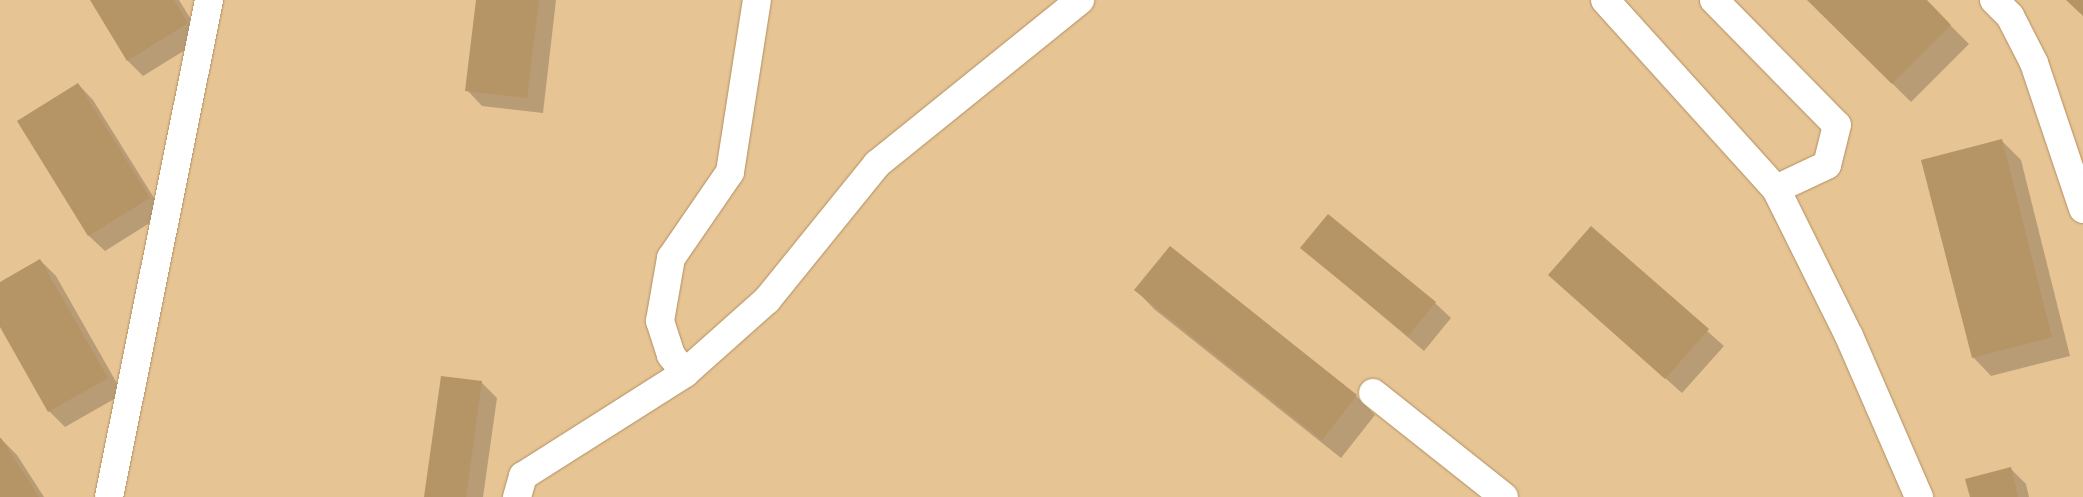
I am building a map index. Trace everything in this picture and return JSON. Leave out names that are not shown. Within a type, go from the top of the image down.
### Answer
[{"type":"lane","points":[[108,497],[209,0]]},
{"type":"lane","points":[[685,372],[671,355],[660,321],[670,258],[730,172],[757,0]]},
{"type":"lane","points":[[517,497],[523,476],[685,372],[767,300],[877,164],[1080,0]]},
{"type":"lane","points":[[1605,0],[1776,189],[1849,336],[1919,497]]},
{"type":"lane","points":[[1714,0],[1837,125],[1827,165],[1776,189]]},
{"type":"lane","points":[[1994,0],[2010,16],[2034,64],[2083,209]]},
{"type":"lane","points":[[1373,393],[1504,497]]},
{"type":"building","points":[[90,0],[174,0],[188,23],[127,61]]},
{"type":"building","points":[[476,0],[539,0],[527,98],[465,91]]},
{"type":"building","points":[[1807,0],[1927,0],[1951,25],[1892,84]]},
{"type":"building","points":[[2066,0],[2083,0],[2083,16]]},
{"type":"building","points":[[78,83],[150,198],[88,236],[17,121]]},
{"type":"building","points":[[2002,139],[2052,337],[1972,358],[1921,160]]},
{"type":"building","points":[[1328,214],[1436,302],[1408,336],[1300,248]]},
{"type":"building","points":[[1591,226],[1709,329],[1665,379],[1548,275]]},
{"type":"building","points":[[1170,246],[1357,395],[1322,440],[1134,290]]},
{"type":"building","points":[[40,259],[108,378],[48,412],[0,327],[0,282]]},
{"type":"building","points":[[441,376],[482,381],[466,497],[424,497]]},
{"type":"building","points":[[1,438],[39,497],[0,497]]},
{"type":"building","points":[[2011,467],[2018,497],[1970,497],[1965,479]]}]
